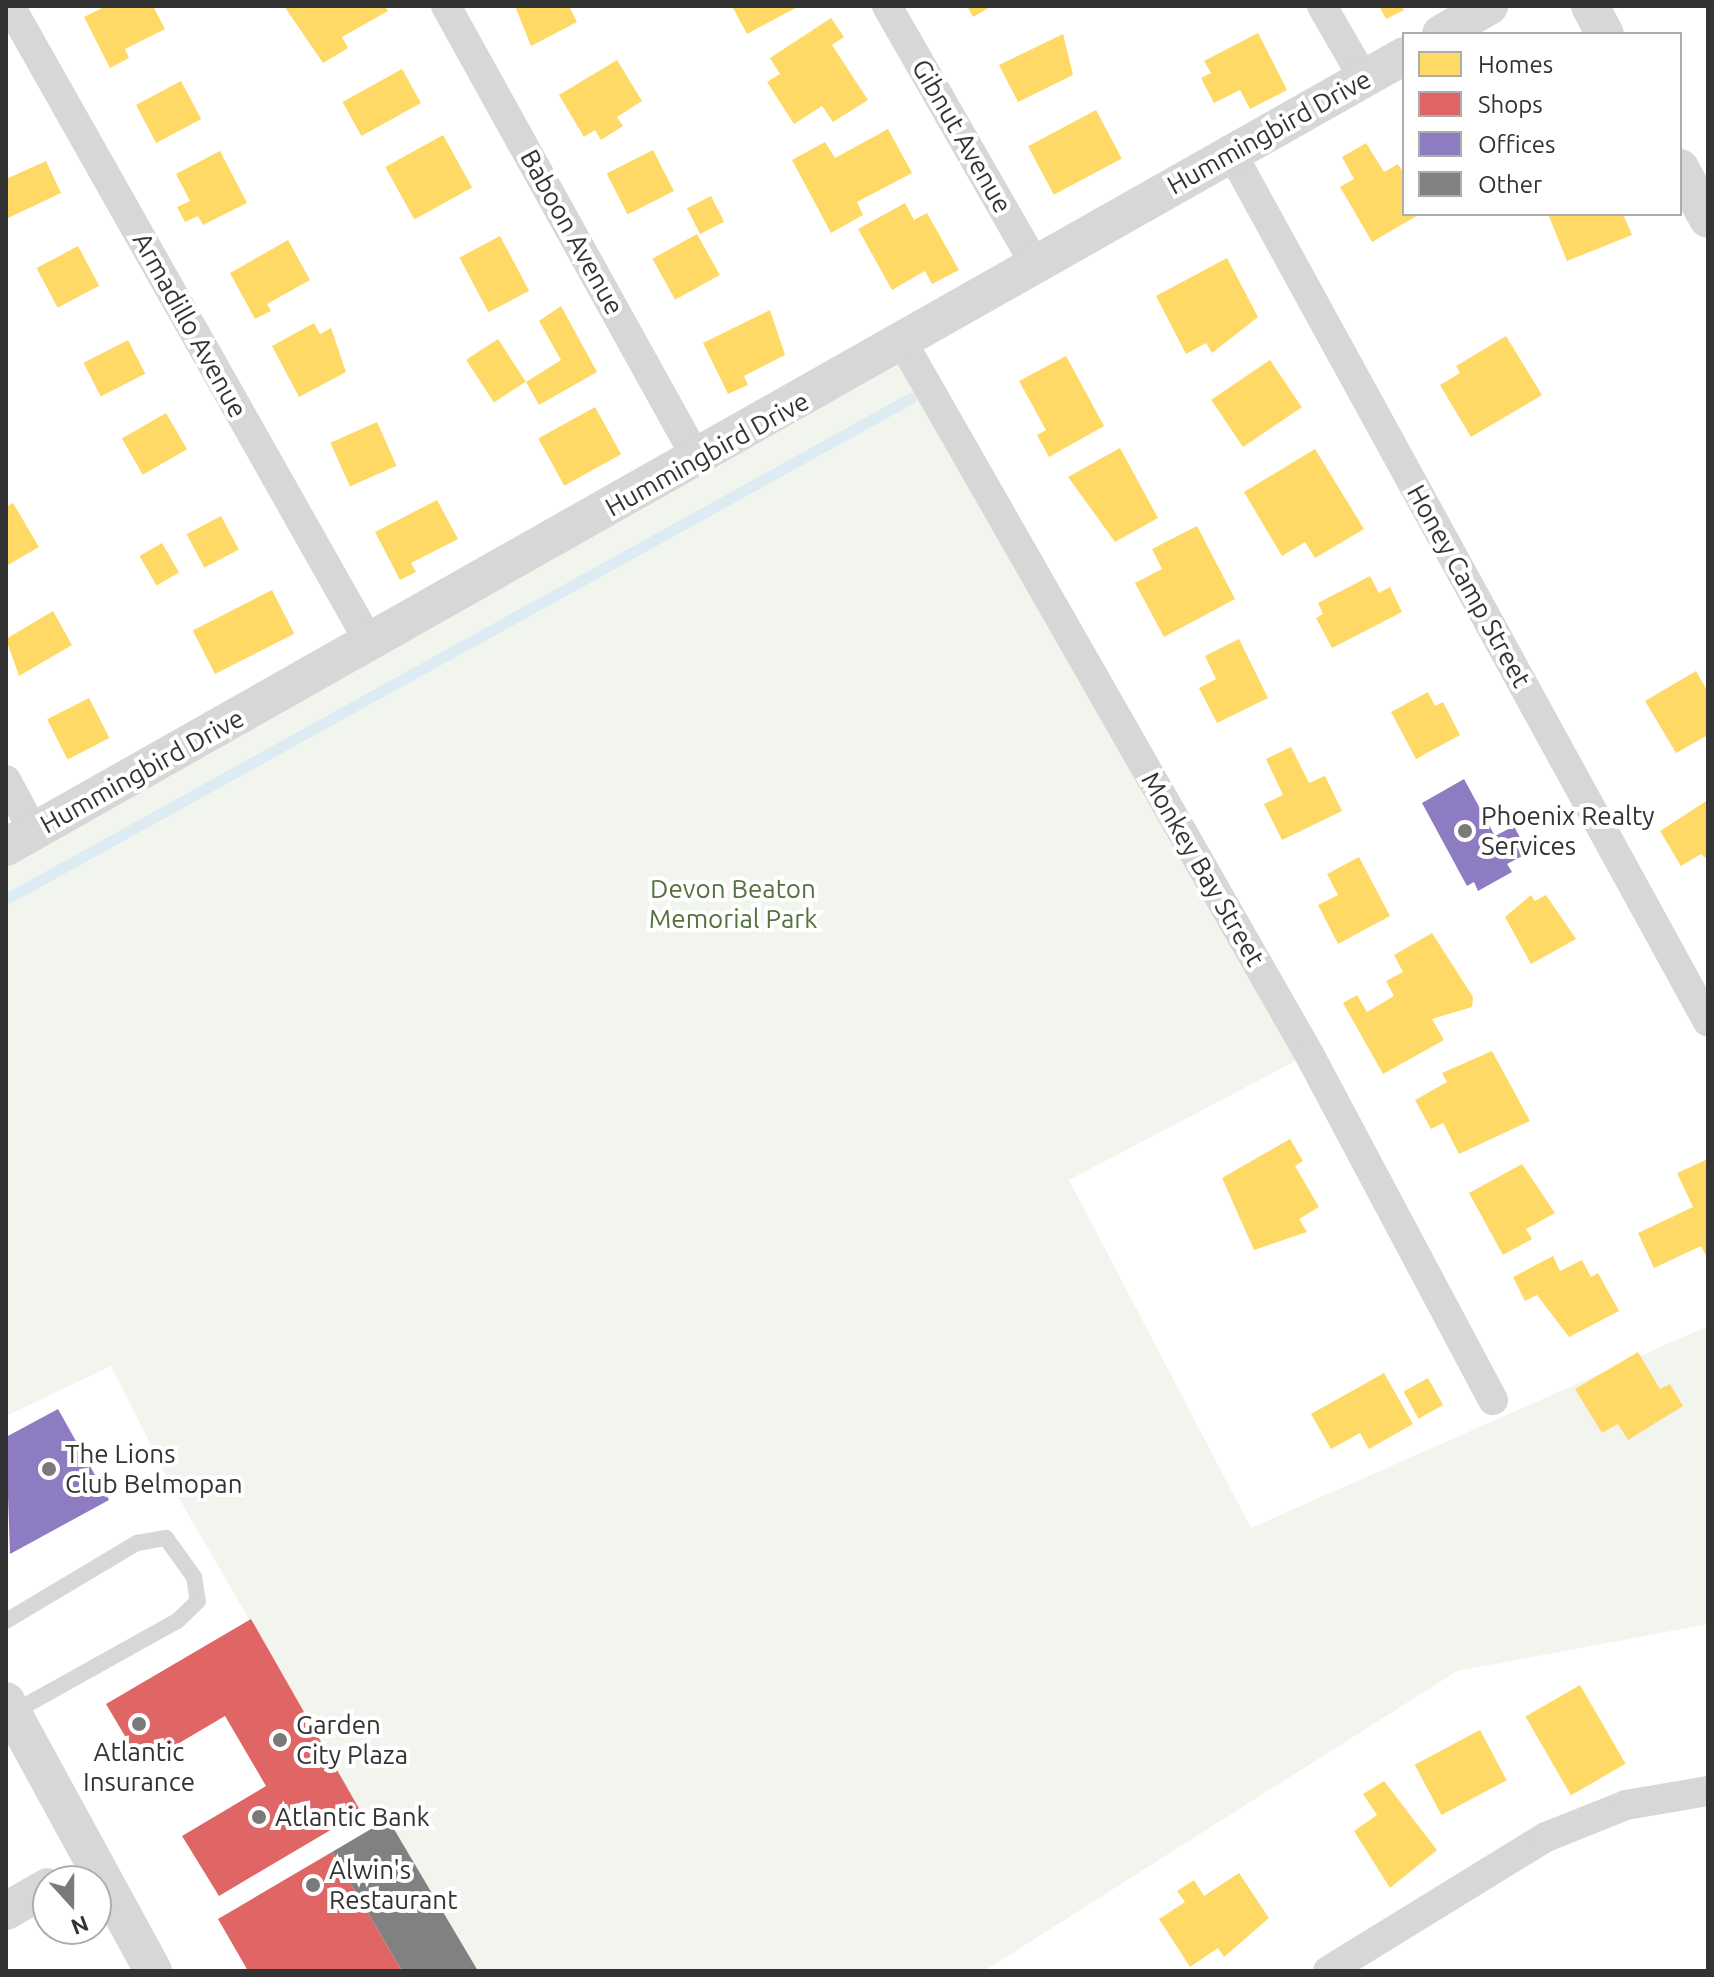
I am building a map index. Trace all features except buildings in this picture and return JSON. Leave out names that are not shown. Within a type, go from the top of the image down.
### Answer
[{"type":"street","name":"Armadillo Avenue","points":[[10,6],[370,643]]},
{"type":"street","name":"Baboon Avenue","points":[[446,6],[697,459]]},
{"type":"street","name":"Gibnut Avenue","points":[[887,6],[1036,266]]},
{"type":"street","points":[[1322,6],[1364,79]]},
{"type":"street","points":[[1444,32],[1489,6]]},
{"type":"street","points":[[1590,6],[1604,32]]},
{"type":"street","name":"Hummingbird Drive","points":[[20,839],[904,345],[1230,150],[1402,57]]},
{"type":"street","name":"Honey Camp Street","points":[[1230,150],[1708,1022]]},
{"type":"street","points":[[1682,172],[1708,219]]},
{"type":"street","name":"Monkey Bay Street","points":[[904,345],[1309,1054],[1493,1400]]},
{"type":"street","points":[[6,780],[20,839]]},
{"type":"street","points":[[9,1707],[153,1971]]},
{"type":"street","points":[[1328,1971],[1546,1837],[1626,1805],[1708,1791]]},
{"type":"street","points":[[87,1865],[92,1862]]},
{"type":"street","points":[[6,1911],[32,1896]]},
{"type":"lane","points":[[6,1621],[137,1543],[166,1538],[194,1577],[198,1601],[177,1621],[9,1707]]},
{"type":"green space","name":"Devon Beaton Memorial Park","points":[[904,345],[1309,1054],[1069,1180],[1251,1528],[1708,1326],[1708,1624],[1457,1671],[984,1971],[478,1971],[388,1819],[361,1812],[170,1483],[111,1366],[6,1416],[6,847]]},
{"type":"waterway","points":[[6,899],[911,398]]},
{"type":"place","name":"Phoenix Realty Services","points":[[1465,831]]},
{"type":"place","name":"The Lions Club Belmopan","points":[[49,1469]]},
{"type":"place","name":"Atlantic Insurance","points":[[139,1724]]},
{"type":"place","name":"Garden City Plaza","points":[[280,1740]]},
{"type":"place","name":"Atlantic Bank","points":[[259,1817]]},
{"type":"place","name":"Alwin's Restaurant","points":[[313,1885]]}]
